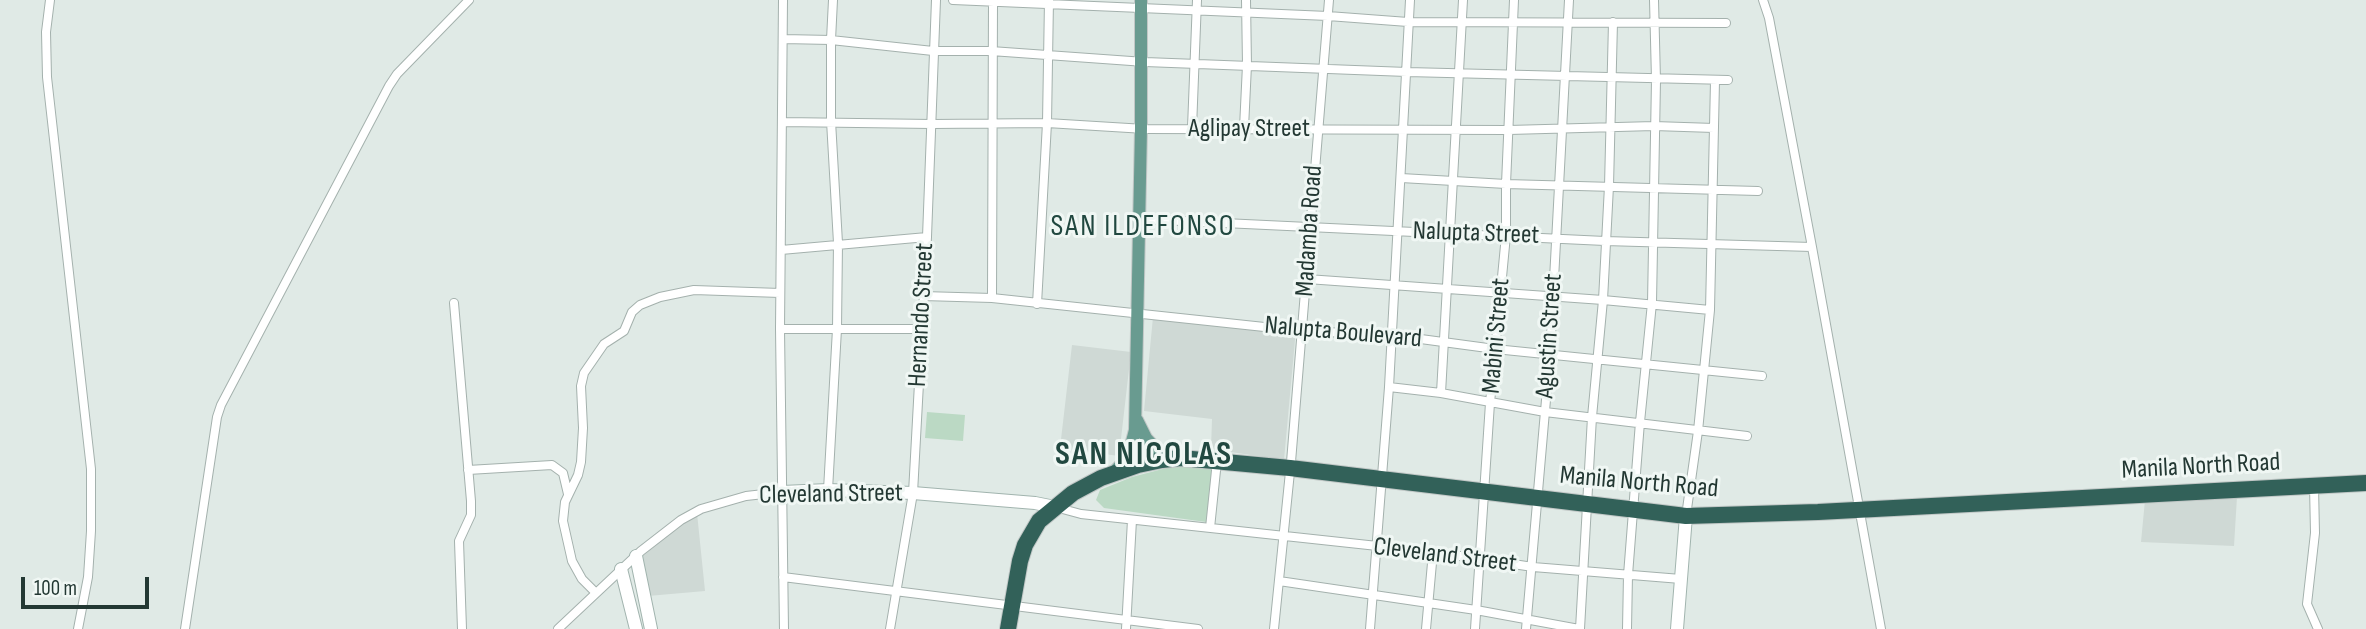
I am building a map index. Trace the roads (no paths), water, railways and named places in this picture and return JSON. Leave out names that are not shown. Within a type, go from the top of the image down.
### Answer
[{"type":"highway","name":"Manila North Road","points":[[1008,629],[1020,561],[1039,521],[1073,493],[1150,462],[1171,459],[1290,468],[1686,516],[2366,483]]},
{"type":"main road","points":[[1110,476],[1128,457],[1134,436],[1141,4]]},
{"type":"main road","points":[[1135,416],[1146,438],[1160,453],[1171,459]]},
{"type":"street","points":[[50,0],[46,32],[50,113],[92,469],[88,578],[78,629]]},
{"type":"street","points":[[185,629],[217,416],[221,405],[389,86],[397,74],[469,0]]},
{"type":"street","points":[[783,0],[780,330],[784,629]]},
{"type":"street","points":[[828,490],[837,329],[838,243],[831,121],[833,0]]},
{"type":"street","name":"Hernando Street","points":[[890,629],[913,493],[936,0]]},
{"type":"street","points":[[953,0],[1141,4],[1196,11],[1408,22],[1726,23]]},
{"type":"street","points":[[992,298],[993,0]]},
{"type":"street","points":[[1192,128],[1196,0]]},
{"type":"street","points":[[1244,128],[1246,0]]},
{"type":"street","name":"Madamba Road","points":[[1274,629],[1307,279],[1329,0]]},
{"type":"street","points":[[1370,629],[1390,387],[1410,0]]},
{"type":"street","points":[[1441,393],[1463,0]]},
{"type":"street","name":"Mabini Street","points":[[1475,629],[1490,403],[1506,235],[1514,0]]},
{"type":"street","name":"Agustin Street","points":[[1527,624],[1558,237],[1569,0]]},
{"type":"street","points":[[1627,629],[1628,575],[1652,303],[1656,80],[1654,0]]},
{"type":"street","points":[[1763,0],[1769,18],[1812,247],[1881,629]]},
{"type":"street","points":[[1037,304],[1047,123],[1049,2]]},
{"type":"street","points":[[1279,581],[1476,610],[1527,624],[1580,629],[1592,416],[1603,300],[1614,22]]},
{"type":"street","points":[[783,39],[831,40],[933,51],[991,51],[1323,69],[1612,79],[1728,80]]},
{"type":"street","points":[[1677,629],[1686,516],[1710,310],[1715,81]]},
{"type":"street","name":"Aglipay Street","points":[[783,122],[1047,123],[1141,128],[1714,128]]},
{"type":"street","points":[[1401,178],[1506,184],[1758,191]]},
{"type":"street","name":"Nalupta Street","points":[[1139,219],[1605,241],[1812,247]]},
{"type":"street","points":[[780,250],[927,237]]},
{"type":"street","points":[[1307,279],[1652,303],[1710,310]]},
{"type":"street","points":[[596,592],[582,579],[572,561],[563,520],[568,494],[581,463],[582,378],[604,344],[624,331],[632,312],[640,305],[680,292],[780,292]]},
{"type":"street","name":"Nalupta Boulevard","points":[[923,296],[992,298],[1302,331],[1391,335],[1495,349],[1762,376]]},
{"type":"street","points":[[454,303],[471,515],[458,541],[462,629]]},
{"type":"street","points":[[780,330],[922,329]]},
{"type":"street","points":[[1390,387],[1545,411],[1748,436]]},
{"type":"street","points":[[1210,528],[1217,461]]},
{"type":"street","points":[[468,470],[552,465],[563,473],[568,494]]},
{"type":"street","points":[[2315,486],[2315,533],[2307,604],[2318,629]]},
{"type":"street","name":"Cleveland Street","points":[[558,629],[621,569],[681,520],[701,509],[746,496],[782,492],[828,490],[913,493],[1035,503],[1081,514],[1433,552],[1533,567],[1681,579]]},
{"type":"street","points":[[1127,625],[1132,520]]},
{"type":"street","points":[[1426,629],[1433,552]]},
{"type":"street","points":[[636,556],[651,629]]},
{"type":"street","points":[[621,569],[636,629]]},
{"type":"street","points":[[783,577],[897,590],[1127,625],[1198,629]]},
{"type":"district","name":"SAN ILDEFONSO","points":[[1143,227]]},
{"type":"district","name":"SAN NICOLAS","points":[[1144,456]]}]
